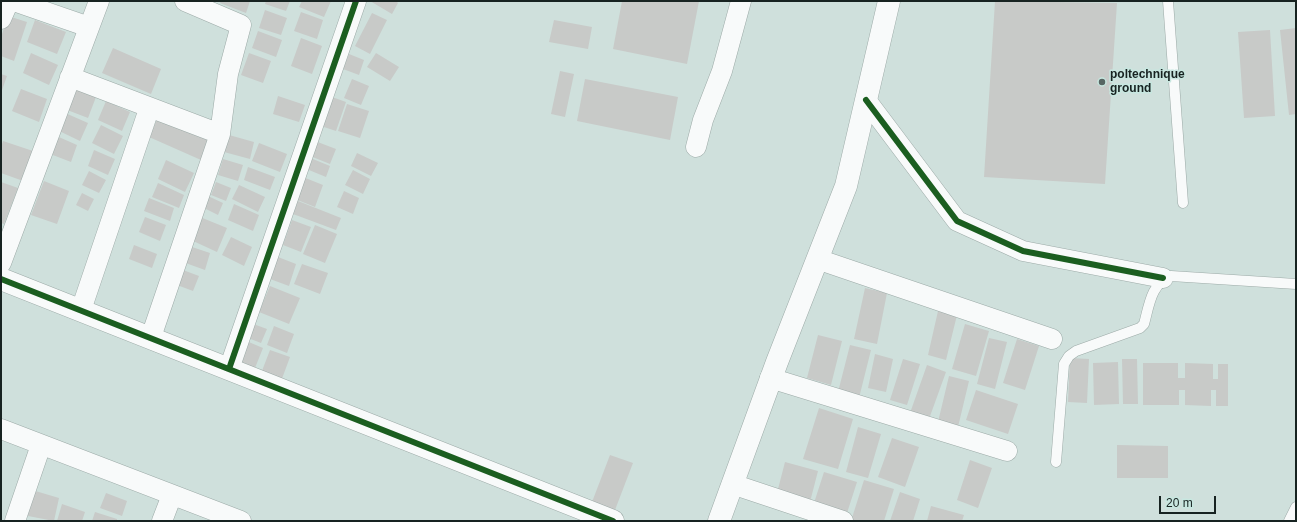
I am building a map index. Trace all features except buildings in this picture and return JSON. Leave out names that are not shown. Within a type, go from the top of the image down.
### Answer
[{"type":"street","points":[[1,263],[99,1]]},
{"type":"street","points":[[151,337],[220,134],[228,74],[242,25],[187,1]]},
{"type":"street","points":[[229,369],[356,1]]},
{"type":"street","points":[[696,147],[703,120],[722,71],[741,1]]},
{"type":"street","points":[[719,521],[770,378],[846,186],[890,1]]},
{"type":"street","points":[[6,7],[90,27]]},
{"type":"street","points":[[70,77],[220,134]]},
{"type":"street","points":[[866,100],[957,221],[1023,251],[1163,278]]},
{"type":"street","points":[[81,310],[149,108]]},
{"type":"street","points":[[817,259],[1052,339]]},
{"type":"street","points":[[1,279],[151,337],[613,521]]},
{"type":"street","points":[[770,378],[1007,451]]},
{"type":"street","points":[[1,429],[241,521]]},
{"type":"street","points":[[15,521],[41,445]]},
{"type":"street","points":[[732,484],[843,521]]},
{"type":"street","points":[[162,521],[172,495]]},
{"type":"lane","points":[[1168,1],[1183,203]]},
{"type":"lane","points":[[1056,462],[1064,364],[1069,356],[1076,350],[1140,328],[1144,324],[1156,285],[1163,278],[1170,276],[1296,284]]},
{"type":"lane","points":[[1289,521],[1296,507]]},
{"type":"cycle path","points":[[229,369],[356,1]]},
{"type":"cycle path","points":[[866,100],[957,221],[1023,251],[1163,278]]},
{"type":"cycle path","points":[[1,279],[613,521]]},
{"type":"place","name":"poltechnique ground","points":[[1102,82]]}]
